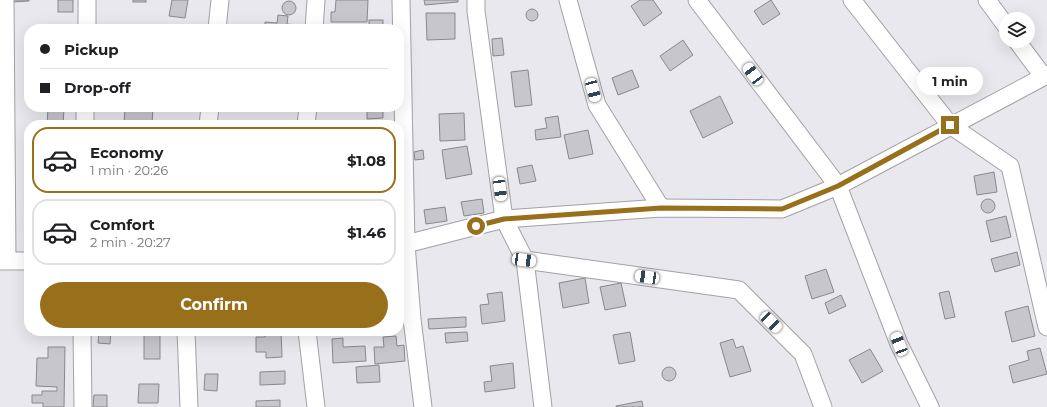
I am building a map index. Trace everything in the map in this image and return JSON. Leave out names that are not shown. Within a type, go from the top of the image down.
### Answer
[{"type":"street","points":[[5,0],[4,260],[24,261]]},
{"type":"street","points":[[87,0],[87,24]]},
{"type":"street","points":[[218,24],[220,0]]},
{"type":"street","points":[[314,24],[316,0]]},
{"type":"street","points":[[401,0],[401,24]]},
{"type":"street","points":[[476,0],[476,11],[504,219],[524,260],[543,407]]},
{"type":"street","points":[[568,0],[597,105],[661,208]]},
{"type":"street","points":[[696,0],[838,186],[899,344],[930,407]]},
{"type":"street","points":[[852,0],[950,125],[1010,166],[1047,327]]},
{"type":"street","points":[[987,0],[999,16]]},
{"type":"street","points":[[404,244],[504,219],[661,208],[782,209],[838,186],[1045,75],[1023,48]]},
{"type":"street","points":[[404,252],[422,407]]},
{"type":"street","points":[[524,260],[739,290],[803,354],[823,407]]},
{"type":"street","points":[[82,336],[83,407]]},
{"type":"street","points":[[186,336],[189,407]]},
{"type":"street","points":[[308,336],[316,407]]},
{"type":"building","points":[[12,0],[29,0],[29,1],[12,2]]},
{"type":"building","points":[[58,0],[73,0],[73,12],[58,12]]},
{"type":"building","points":[[133,0],[146,0],[146,2],[133,2]]},
{"type":"building","points":[[172,0],[188,0],[185,18],[169,16]]},
{"type":"building","points":[[336,0],[368,0],[367,22],[331,22],[331,12],[335,12]]},
{"type":"building","points":[[424,0],[458,0],[458,2],[425,5]]},
{"type":"building","points":[[640,0],[653,0],[662,13],[644,26],[631,6]]},
{"type":"building","points":[[771,0],[780,14],[763,25],[754,11]]},
{"type":"building","points":[[289,1],[294,3],[296,8],[294,13],[289,15],[284,13],[282,8],[284,3]]},
{"type":"building","points":[[530,9],[534,9],[538,15],[534,21],[530,21],[526,17],[526,13]]},
{"type":"building","points":[[426,13],[455,13],[455,39],[427,40]]},
{"type":"building","points":[[278,15],[288,16],[287,24],[265,24],[265,22],[277,23]]},
{"type":"building","points":[[369,20],[383,20],[383,24],[369,24]]},
{"type":"building","points":[[502,38],[504,55],[493,56],[492,39]]},
{"type":"building","points":[[683,40],[693,55],[670,71],[660,56]]},
{"type":"building","points":[[528,70],[532,105],[515,107],[511,72]]},
{"type":"building","points":[[632,70],[639,87],[618,95],[612,78]]},
{"type":"building","points":[[720,96],[733,123],[703,138],[690,111]]},
{"type":"building","points":[[48,112],[64,112],[63,120],[47,120]]},
{"type":"building","points":[[125,112],[153,112],[152,120],[124,120]]},
{"type":"building","points":[[367,112],[383,112],[383,118],[367,119]]},
{"type":"building","points":[[464,113],[465,140],[440,141],[439,114]]},
{"type":"building","points":[[558,116],[561,137],[536,140],[535,130],[547,128],[545,118]]},
{"type":"building","points":[[588,130],[593,154],[569,159],[564,135]]},
{"type":"building","points":[[467,146],[472,174],[446,179],[442,150]]},
{"type":"building","points":[[423,150],[424,159],[415,160],[414,152]]},
{"type":"building","points":[[532,165],[536,181],[520,184],[517,168]]},
{"type":"building","points":[[994,172],[997,192],[977,195],[974,176]]},
{"type":"building","points":[[482,199],[484,213],[464,216],[461,202]]},
{"type":"building","points":[[988,199],[993,201],[995,206],[993,211],[988,213],[983,211],[981,206],[983,201]]},
{"type":"building","points":[[445,207],[447,221],[426,224],[424,210]]},
{"type":"building","points":[[1006,216],[1011,237],[991,242],[986,221]]},
{"type":"building","points":[[1017,252],[1020,265],[995,272],[991,259]]},
{"type":"building","points":[[826,269],[834,292],[812,299],[805,276]]},
{"type":"building","points":[[585,278],[589,303],[563,308],[559,283]]},
{"type":"building","points":[[621,283],[626,306],[605,310],[600,287]]},
{"type":"building","points":[[949,291],[955,317],[945,319],[939,293]]},
{"type":"building","points":[[502,292],[505,321],[482,324],[480,305],[489,304],[487,294]]},
{"type":"building","points":[[841,295],[846,306],[829,314],[825,303]]},
{"type":"building","points":[[1028,306],[1035,336],[1012,342],[1005,312]]},
{"type":"building","points":[[466,317],[466,327],[429,329],[428,319]]},
{"type":"building","points":[[467,332],[468,341],[446,343],[445,333]]},
{"type":"building","points":[[630,332],[635,361],[619,364],[613,335]]},
{"type":"building","points":[[99,336],[111,336],[110,344],[98,343]]},
{"type":"building","points":[[144,336],[160,336],[160,359],[144,359]]},
{"type":"building","points":[[281,336],[282,357],[266,358],[266,352],[256,352],[256,337]]},
{"type":"building","points":[[396,336],[397,346],[404,345],[405,361],[375,364],[374,347],[384,347],[383,337]]},
{"type":"building","points":[[343,338],[343,347],[365,346],[366,361],[333,363],[332,339]]},
{"type":"building","points":[[733,339],[736,348],[743,346],[751,371],[730,377],[720,343]]},
{"type":"building","points":[[48,347],[65,347],[64,407],[43,407],[43,403],[32,403],[32,395],[42,395],[42,391],[57,391],[57,387],[36,386],[37,358],[48,358]]},
{"type":"building","points":[[1040,348],[1047,374],[1013,383],[1009,366],[1029,360],[1027,351]]},
{"type":"building","points":[[870,349],[883,371],[862,383],[849,360]]},
{"type":"building","points":[[513,363],[515,388],[485,392],[484,382],[492,381],[490,366]]},
{"type":"building","points":[[379,365],[380,382],[357,383],[356,367]]},
{"type":"building","points":[[669,367],[674,369],[676,374],[674,379],[669,381],[664,379],[662,374],[664,369]]},
{"type":"building","points":[[285,371],[285,384],[260,385],[260,372]]},
{"type":"building","points":[[205,374],[218,374],[217,391],[204,390]]},
{"type":"building","points":[[139,384],[159,384],[158,403],[138,403]]},
{"type":"building","points":[[94,395],[107,395],[107,407],[93,407]]},
{"type":"building","points":[[280,400],[280,407],[256,407],[256,401]]},
{"type":"building","points":[[642,401],[643,407],[616,407],[616,406]]},
{"type":"route","points":[[476,226],[504,219],[661,208],[782,209],[838,186],[950,125]]}]
